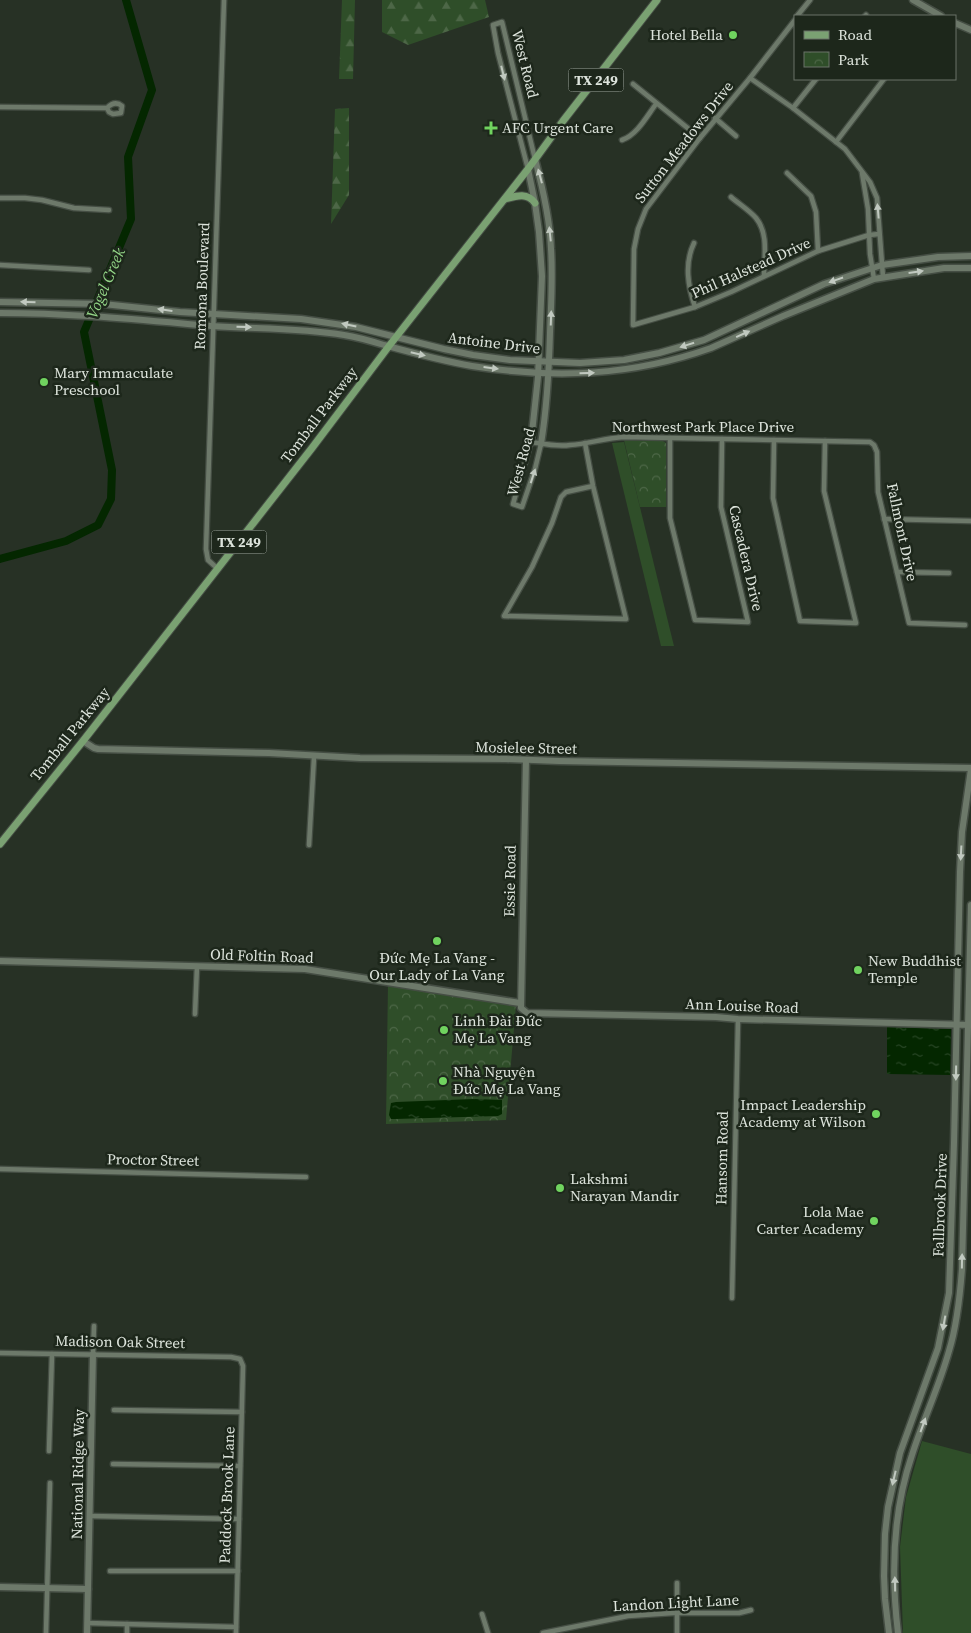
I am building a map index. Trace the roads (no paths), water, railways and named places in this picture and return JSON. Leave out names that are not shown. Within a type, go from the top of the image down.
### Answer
[{"type":"main road","name":"Tomball Parkway","points":[[0,844],[218,569],[657,0]]},
{"type":"main road","points":[[913,0],[939,15]]},
{"type":"main road","points":[[956,23],[971,30]]},
{"type":"main road","name":"West Road","points":[[535,159],[549,221],[552,275],[549,362],[541,444]]},
{"type":"main road","name":"West Road","points":[[528,169],[535,203],[542,276],[539,362],[531,442]]},
{"type":"main road","points":[[504,199],[526,196],[530,197],[535,203]]},
{"type":"main road","name":"Antoine Drive","points":[[0,302],[102,304],[214,315],[301,319],[338,323],[473,355],[510,360],[575,363],[615,361],[659,353],[704,340],[824,284],[882,265],[938,257],[971,256]]},
{"type":"main road","name":"Antoine Drive","points":[[0,313],[100,316],[213,326],[300,330],[346,335],[472,366],[548,373],[591,373],[661,364],[711,348],[874,279],[944,268],[971,268]]},
{"type":"main road","points":[[542,276],[552,275]]},
{"type":"main road","points":[[49,314],[50,303]]},
{"type":"main road","points":[[779,306],[783,316]]},
{"type":"main road","points":[[147,320],[148,308]]},
{"type":"main road","points":[[300,330],[301,319]]},
{"type":"main road","points":[[659,353],[661,364]]},
{"type":"main road","points":[[472,366],[473,355]]},
{"type":"main road","name":"Mosielee Street","points":[[83,741],[98,749],[262,753],[314,757],[971,769]]},
{"type":"main road","name":"Essie Road","points":[[520,1002],[526,760]]},
{"type":"main road","name":"Fallbrook Drive","points":[[889,1633],[884,1576],[888,1507],[900,1453],[938,1348],[949,1293],[960,864],[962,832],[971,769]]},
{"type":"main road","name":"Fallbrook Drive","points":[[898,1633],[895,1556],[900,1508],[911,1456],[949,1351],[960,1295],[970,1025],[971,905]]},
{"type":"main road","name":"Old Foltin Road","points":[[0,961],[305,969],[520,1002]]},
{"type":"main road","name":"Ann Louise Road","points":[[520,1002],[521,1008],[527,1013],[970,1025]]},
{"type":"main road","points":[[952,1205],[963,1205]]},
{"type":"main road","points":[[949,1293],[960,1295]]},
{"type":"main road","name":"National Ridge Way","points":[[87,1633],[93,1354]]},
{"type":"main road","points":[[0,1587],[88,1589]]},
{"type":"street","name":"Romona Boulevard","points":[[218,569],[208,560],[206,549],[224,0]]},
{"type":"street","points":[[798,15],[810,0]]},
{"type":"street","name":"Sutton Meadows Drive","points":[[633,325],[634,249],[638,229],[646,209],[715,118],[750,78],[794,21]]},
{"type":"street","name":"West Road","points":[[528,169],[499,57],[493,25],[502,22],[535,159]]},
{"type":"street","points":[[750,78],[793,108],[845,149],[870,182],[877,198],[883,277]]},
{"type":"street","points":[[793,108],[815,80]]},
{"type":"street","points":[[836,142],[883,80]]},
{"type":"street","points":[[634,84],[656,104],[700,138]]},
{"type":"street","points":[[622,140],[633,134],[656,104]]},
{"type":"street","points":[[0,107],[107,108]]},
{"type":"street","points":[[715,118],[736,136]]},
{"type":"street","points":[[861,172],[866,188],[874,279]]},
{"type":"street","points":[[787,173],[811,196],[816,212],[818,251]]},
{"type":"street","points":[[731,197],[755,217],[762,229],[765,244],[764,276]]},
{"type":"street","points":[[0,198],[33,199],[74,208],[110,210]]},
{"type":"street","name":"Phil Halstead Drive","points":[[633,325],[695,307],[818,251],[869,235],[879,234]]},
{"type":"street","points":[[694,243],[689,253],[688,281],[695,307]]},
{"type":"street","points":[[0,265],[89,270]]},
{"type":"street","name":"Northwest Park Place Drive","points":[[531,442],[560,446],[613,438],[670,438],[861,441],[870,442],[874,445]]},
{"type":"street","name":"Cascadera Drive","points":[[670,438],[670,518],[695,620],[748,622],[720,507],[722,439]]},
{"type":"street","points":[[774,440],[773,498],[800,621],[856,623],[824,491],[825,441]]},
{"type":"street","name":"West Road","points":[[531,442],[513,504],[522,508],[541,444]]},
{"type":"street","points":[[585,443],[626,618],[504,616],[532,567],[552,523],[561,497],[566,492],[594,486]]},
{"type":"street","name":"Fallmont Drive","points":[[874,445],[877,452],[878,492],[909,623],[965,625]]},
{"type":"street","points":[[884,519],[971,520]]},
{"type":"street","points":[[897,572],[950,573]]},
{"type":"street","points":[[309,845],[314,757]]},
{"type":"street","points":[[195,1014],[198,966]]},
{"type":"street","name":"Hansom Road","points":[[732,1298],[738,1019]]},
{"type":"street","name":"Proctor Street","points":[[0,1169],[306,1177]]},
{"type":"street","name":"National Ridge Way","points":[[93,1354],[94,1326]]},
{"type":"street","name":"Madison Oak Street","points":[[0,1353],[231,1357],[240,1359]]},
{"type":"street","points":[[49,1451],[52,1354]]},
{"type":"street","name":"Paddock Brook Lane","points":[[236,1633],[243,1366],[240,1359]]},
{"type":"street","points":[[114,1410],[242,1412]]},
{"type":"street","points":[[113,1464],[240,1466]]},
{"type":"street","points":[[46,1633],[50,1483]]},
{"type":"street","points":[[90,1516],[239,1519]]},
{"type":"street","points":[[110,1570],[238,1572]]},
{"type":"street","points":[[677,1584],[677,1633]]},
{"type":"street","name":"Landon Light Lane","points":[[543,1633],[614,1618],[677,1613],[739,1613],[751,1610]]},
{"type":"street","points":[[482,1614],[488,1633]]},
{"type":"street","points":[[87,1623],[236,1627]]},
{"type":"street","points":[[127,1624],[127,1633]]},
{"type":"street","points":[[182,1626],[182,1633]]},
{"type":"water","points":[[887,1027],[951,1029],[950,1075],[887,1074]]},
{"type":"water","points":[[474,1099],[502,1100],[502,1114],[498,1116],[395,1119],[391,1119],[389,1115],[391,1103],[396,1102]]},
{"type":"waterway","name":"Vogel Creek","points":[[0,559],[66,541],[98,525],[111,499],[112,470],[84,332],[131,219],[128,157],[152,90],[126,0]]},
{"type":"place","name":"Hotel Bella","points":[[733,35]]},
{"type":"place","name":"AFC Urgent Care","points":[[491,128]]},
{"type":"place","name":"Mary Immaculate Preschool","points":[[44,382]]},
{"type":"place","name":"Đức Mẹ La Vang - Our Lady of La Vang","points":[[437,941]]},
{"type":"place","name":"New Buddhist Temple","points":[[858,970]]},
{"type":"place","name":"Linh Đài Đức Mẹ La Vang","points":[[444,1030]]},
{"type":"place","name":"Nhà Nguyện Đức Mẹ La Vang","points":[[443,1081]]},
{"type":"place","name":"Impact Leadership Academy at Wilson","points":[[876,1114]]},
{"type":"place","name":"Lakshmi Narayan Mandir","points":[[560,1188]]},
{"type":"place","name":"Lola Mae Carter Academy","points":[[874,1221]]}]
